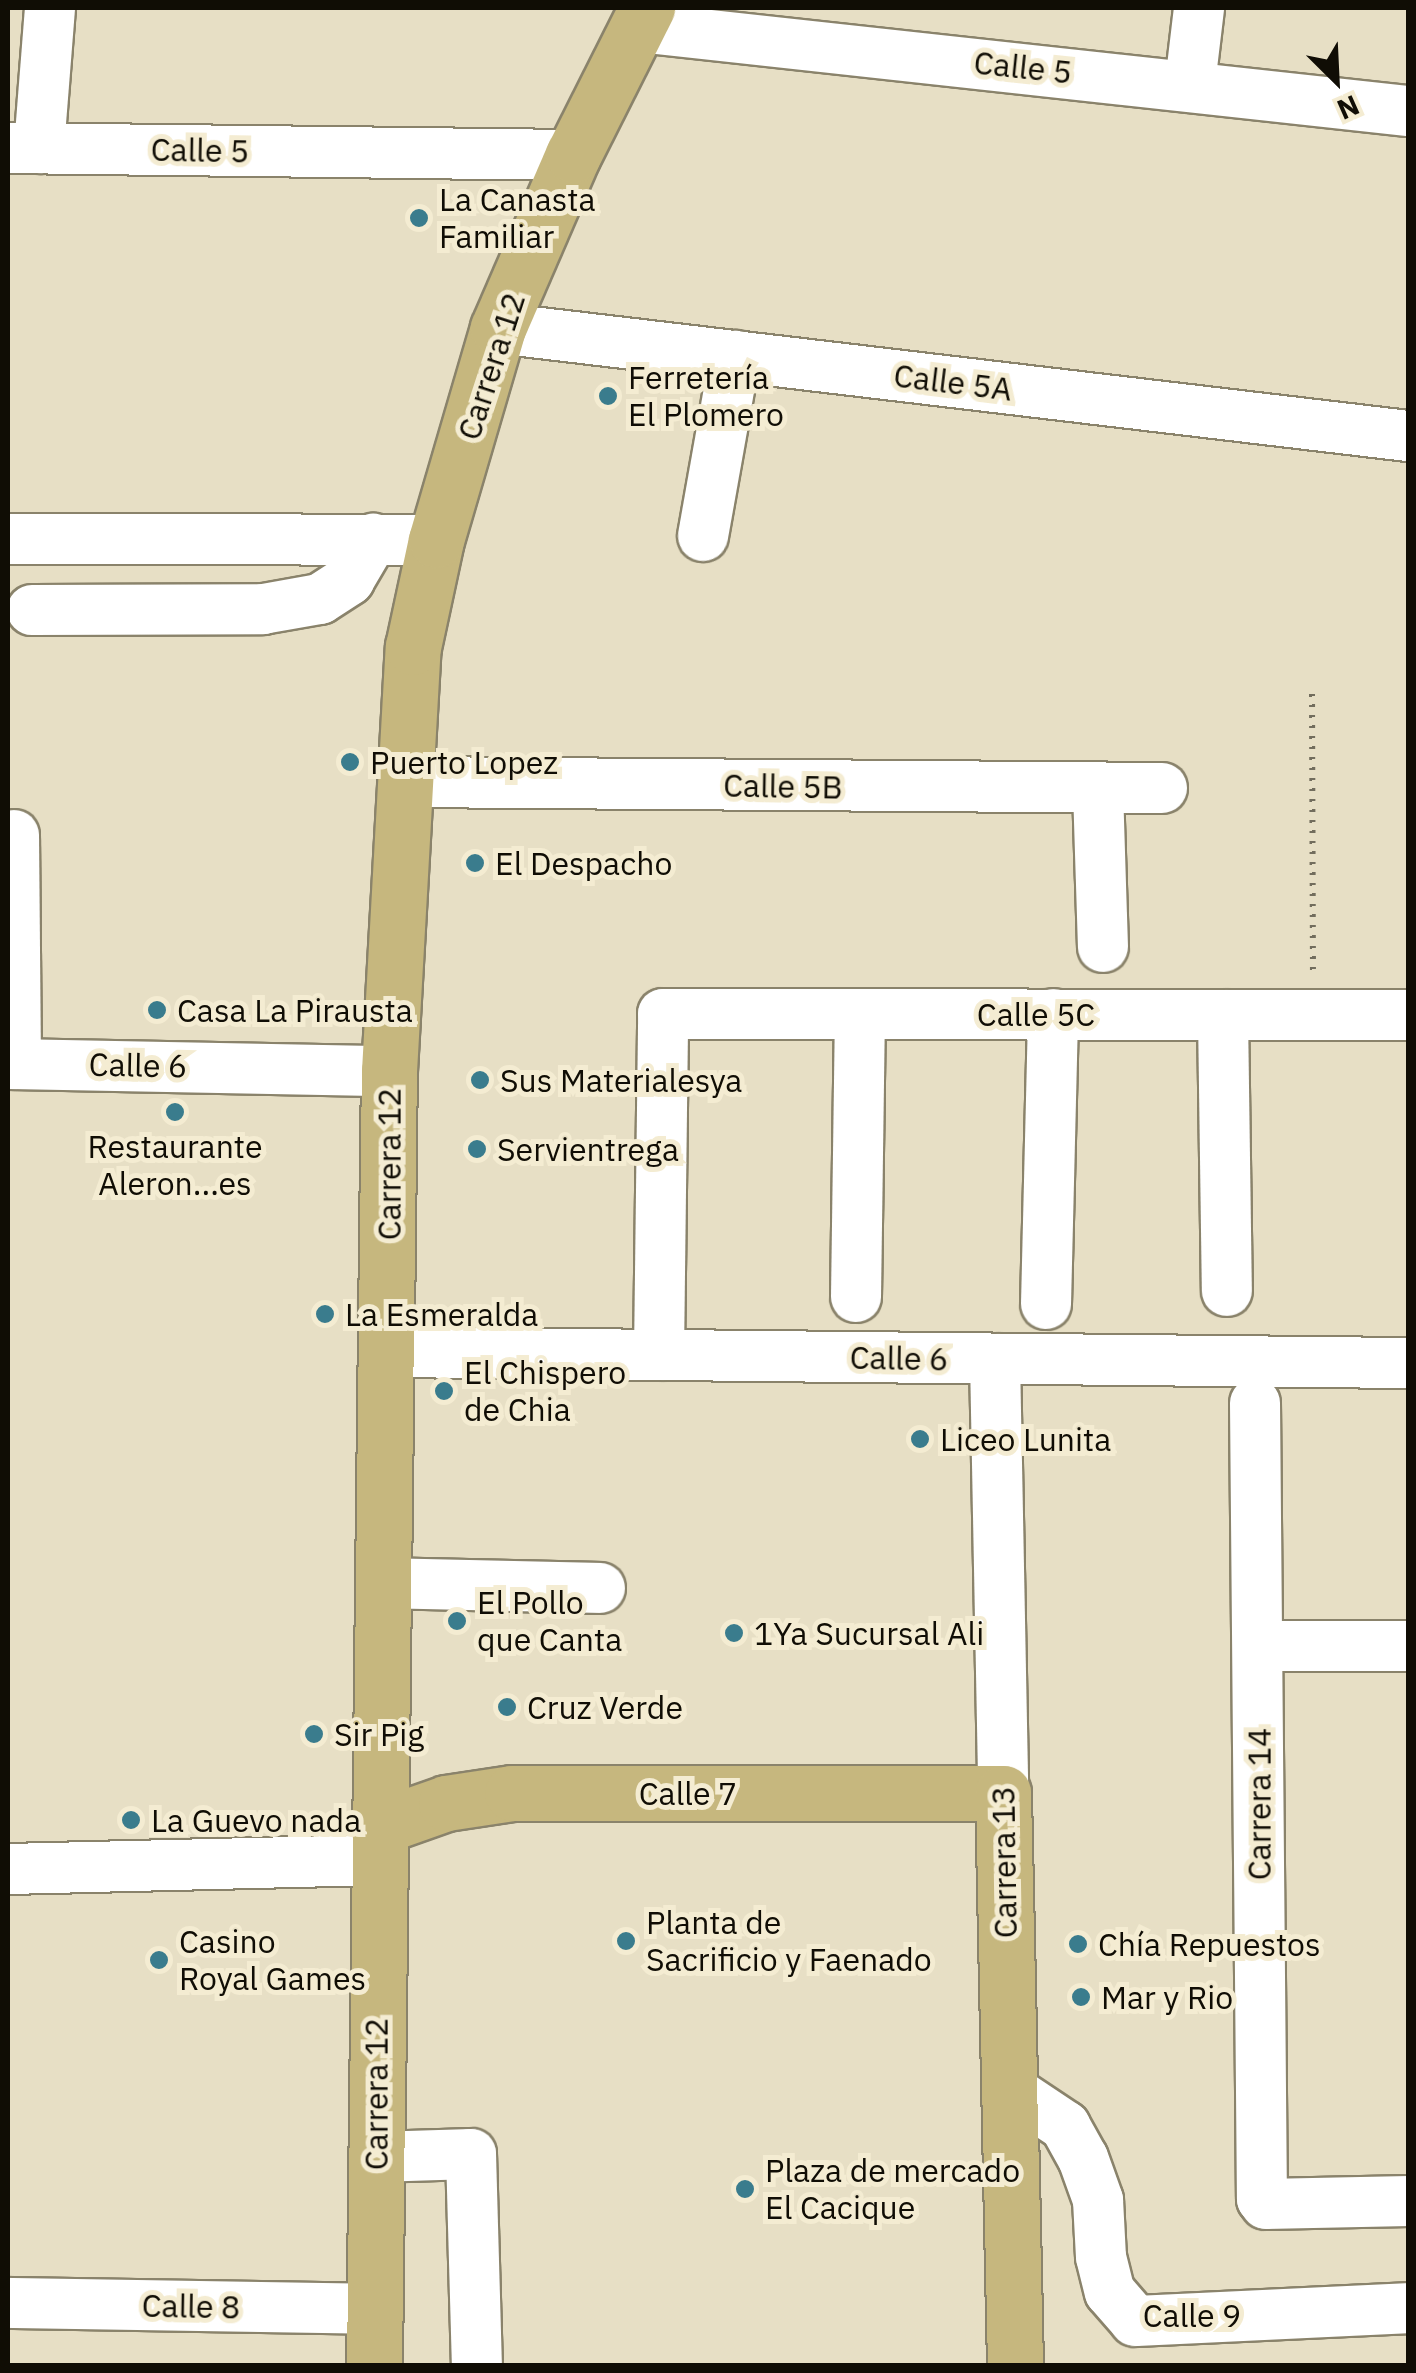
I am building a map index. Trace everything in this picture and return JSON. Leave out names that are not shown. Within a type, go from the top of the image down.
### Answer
[{"type":"main road","name":"Carrera 12","points":[[374,2366],[389,1071],[413,647],[436,540],[498,328],[572,155],[642,17]]},
{"type":"main road","name":"Calle 7","points":[[378,1843],[446,1803],[512,1793],[1003,1793]]},
{"type":"main road","name":"Carrera 13","points":[[1003,1793],[1015,2366]]},
{"type":"street","points":[[23,148],[50,8]]},
{"type":"street","points":[[1190,84],[1200,8]]},
{"type":"street","name":"Calle 5","points":[[642,17],[1408,111]]},
{"type":"street","name":"Calle 5","points":[[23,148],[572,155]]},
{"type":"street","name":"Calle 5A","points":[[498,328],[1408,436]]},
{"type":"street","points":[[703,536],[735,356]]},
{"type":"street","points":[[8,539],[436,540]]},
{"type":"street","points":[[32,610],[263,609],[320,598],[349,580],[373,539]]},
{"type":"street","name":"Calle 5B","points":[[405,782],[1162,788]]},
{"type":"street","points":[[1098,788],[1103,946]]},
{"type":"street","points":[[12,1064],[14,835]]},
{"type":"street","name":"Calle 5C","points":[[659,1355],[663,1014],[1408,1015]]},
{"type":"street","points":[[856,1297],[860,1014]]},
{"type":"street","points":[[1046,1304],[1053,1014]]},
{"type":"street","points":[[1223,1015],[1227,1292]]},
{"type":"street","name":"Calle 6","points":[[12,1064],[389,1071]]},
{"type":"street","points":[[1408,1337],[1408,1362]]},
{"type":"street","name":"Calle 6","points":[[388,1352],[1408,1362]]},
{"type":"street","name":"Carrera 13","points":[[995,1359],[1003,1793]]},
{"type":"street","name":"Carrera 14","points":[[1255,1402],[1262,2198],[1266,2204],[1408,2201]]},
{"type":"street","points":[[382,1584],[600,1588]]},
{"type":"street","points":[[1258,1646],[1408,1646]]},
{"type":"street","name":"Calle 7","points":[[8,1869],[378,1843]]},
{"type":"street","name":"Calle 9","points":[[1008,2088],[1065,2126],[1083,2158],[1098,2200],[1101,2257],[1110,2292],[1135,2321],[1404,2311]]},
{"type":"street","points":[[376,2158],[471,2154],[478,2366]]},
{"type":"street","name":"Calle 8","points":[[8,2304],[375,2309]]},
{"type":"path","points":[[1312,694],[1313,1014]]},
{"type":"place","name":"La Canasta Familiar","points":[[419,218]]},
{"type":"place","name":"Ferretería El Plomero","points":[[608,396]]},
{"type":"place","name":"Puerto Lopez","points":[[350,762]]},
{"type":"place","name":"El Despacho","points":[[475,863]]},
{"type":"place","name":"Casa La Pirausta","points":[[157,1010]]},
{"type":"place","name":"Sus Materialesya","points":[[480,1080]]},
{"type":"place","name":"Restaurante Aleron...es","points":[[175,1112]]},
{"type":"place","name":"Servientrega","points":[[477,1149]]},
{"type":"place","name":"La Esmeralda","points":[[325,1314]]},
{"type":"place","name":"El Chispero de Chia","points":[[444,1391]]},
{"type":"place","name":"Liceo Lunita","points":[[920,1439]]},
{"type":"place","name":"El Pollo que Canta","points":[[457,1621]]},
{"type":"place","name":"1Ya Sucursal Ali","points":[[734,1633]]},
{"type":"place","name":"Cruz Verde","points":[[507,1707]]},
{"type":"place","name":"Sir Pig","points":[[314,1734]]},
{"type":"place","name":"La Guevo nada","points":[[131,1820]]},
{"type":"place","name":"Planta de Sacrificio y Faenado","points":[[626,1941]]},
{"type":"place","name":"Chía Repuestos","points":[[1078,1944]]},
{"type":"place","name":"Casino Royal Games","points":[[159,1960]]},
{"type":"place","name":"Mar y Rio","points":[[1081,1997]]},
{"type":"place","name":"Plaza de mercado El Cacique","points":[[745,2189]]}]
